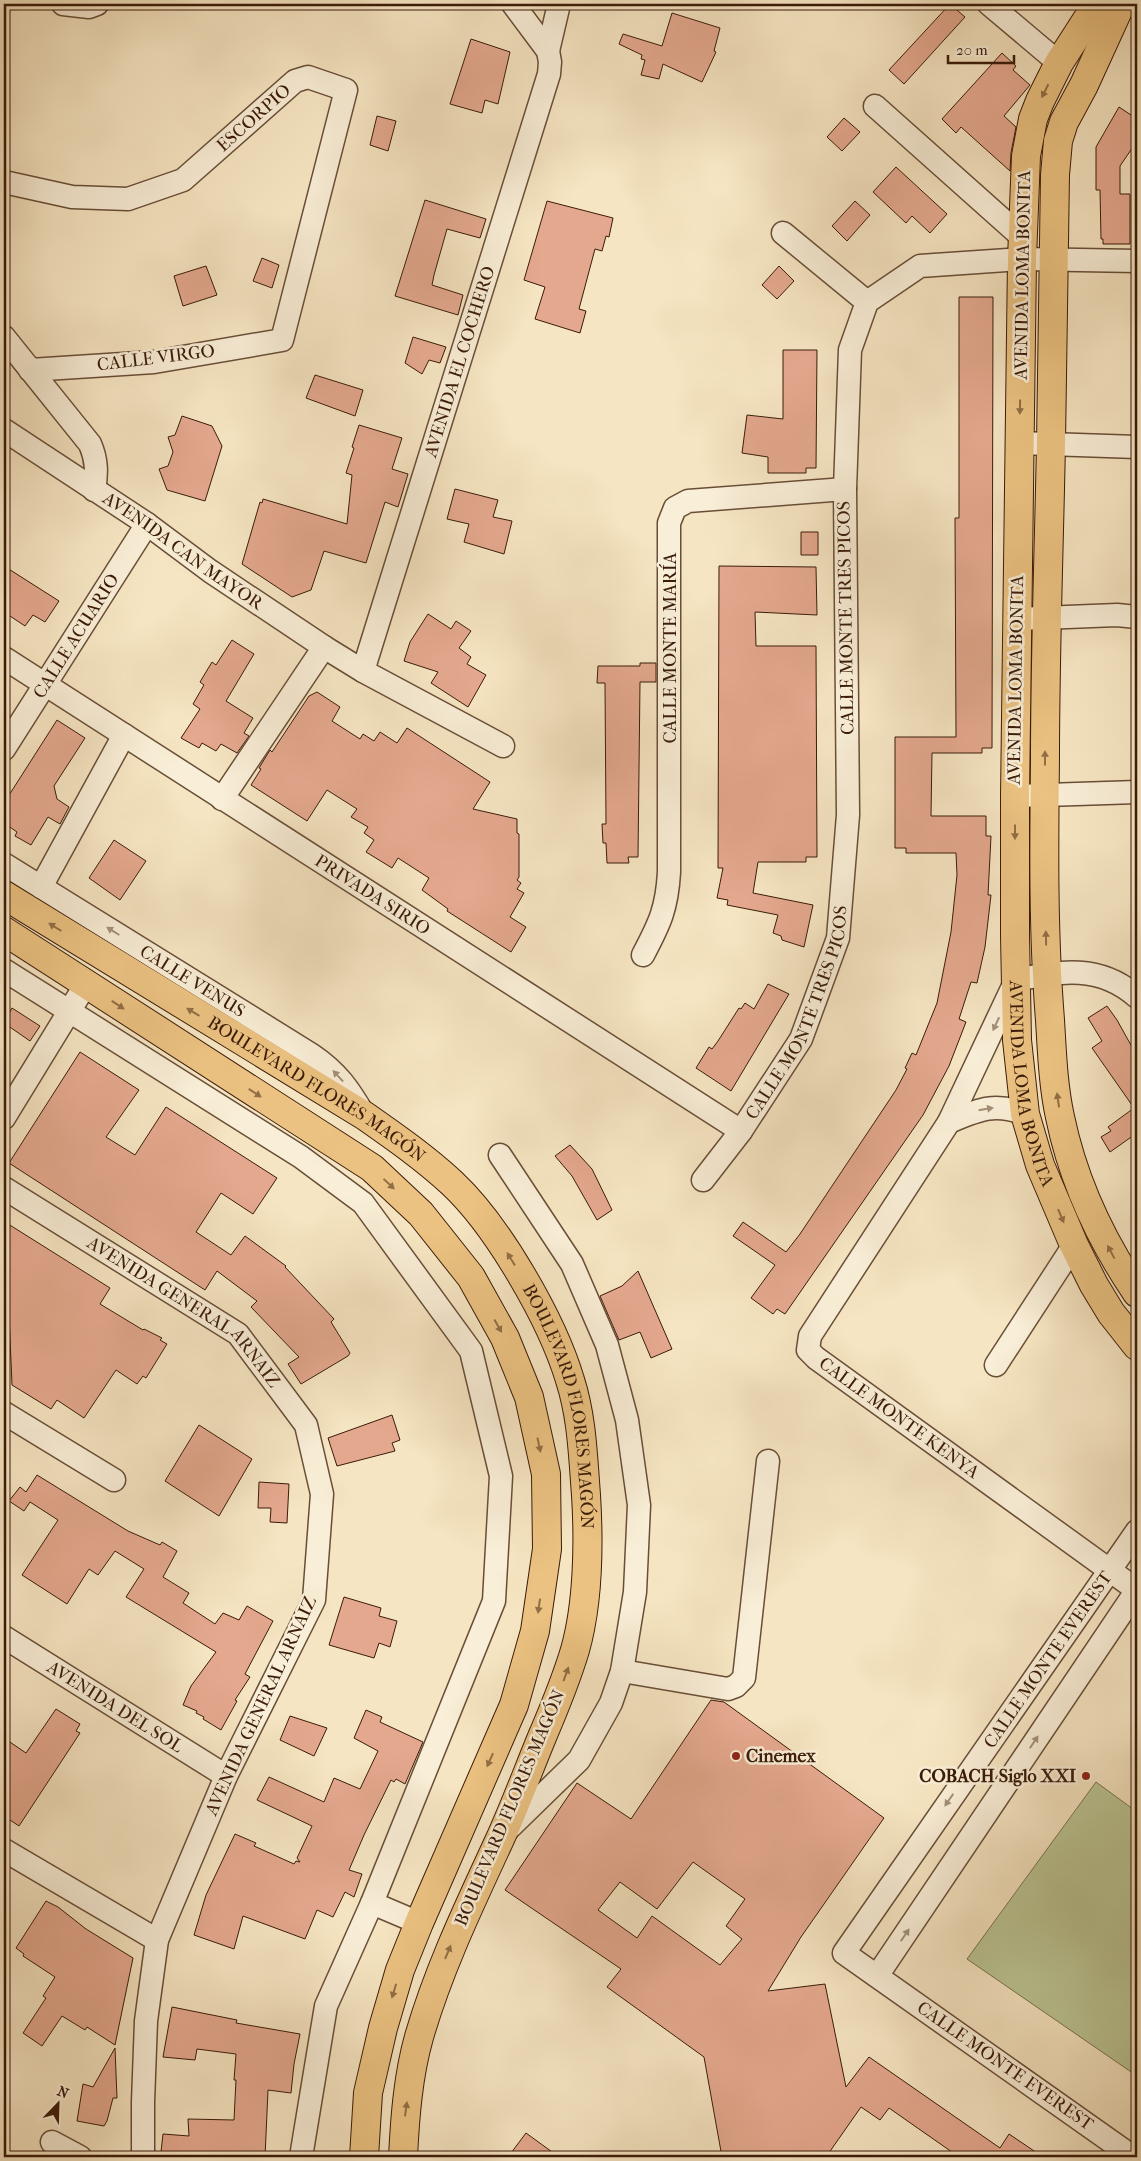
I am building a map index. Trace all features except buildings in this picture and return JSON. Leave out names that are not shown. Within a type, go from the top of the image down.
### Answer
[{"type":"main road","name":"AVENIDA LOMA BONITA","points":[[1096,4],[1060,63],[1040,101],[1029,136],[1026,156],[1022,249],[1015,796],[1017,1040],[1025,1114],[1040,1165],[1074,1245],[1098,1292],[1137,1346]]},
{"type":"main road","name":"AVENIDA LOMA BONITA","points":[[1121,4],[1084,85],[1064,122],[1058,141],[1053,259],[1051,444],[1046,617],[1044,796],[1046,974],[1053,1069],[1060,1117],[1076,1175],[1100,1232],[1137,1294]]},
{"type":"main road","name":"BOULEVARD FLORES MAGÓN","points":[[4,895],[365,1116],[410,1148],[454,1185],[491,1227],[546,1322],[571,1381],[582,1443],[588,1525],[584,1601],[575,1649],[556,1702],[502,1836],[445,1960],[419,2037],[410,2075],[404,2120],[403,2157]]},
{"type":"main road","name":"BOULEVARD FLORES MAGÓN","points":[[4,932],[372,1168],[420,1214],[471,1276],[505,1338],[529,1397],[546,1474],[547,1549],[535,1631],[514,1705],[400,1970],[383,2028],[368,2093],[364,2157]]},
{"type":"street","points":[[63,4],[89,7],[97,4]]},
{"type":"street","points":[[513,4],[548,51]]},
{"type":"street","name":"AVENIDA EL COCHERO","points":[[363,671],[549,74],[550,62],[548,51],[558,4]]},
{"type":"street","points":[[989,4],[1060,63]]},
{"type":"street","name":"ESCORPIO","points":[[4,182],[72,197],[128,199],[183,180],[295,81],[308,77],[346,90],[282,340]]},
{"type":"street","points":[[875,106],[1022,249],[1053,259],[1137,261]]},
{"type":"street","points":[[783,233],[867,302],[920,266],[1022,249]]},
{"type":"street","name":"CALLE MONTE TRES PICOS","points":[[703,1180],[741,1131],[801,1039],[838,938],[848,815],[845,489],[850,350],[867,302]]},
{"type":"street","points":[[4,337],[90,444],[95,456],[97,470],[94,490]]},
{"type":"street","name":"CALLE VIRGO","points":[[30,370],[154,362],[282,340]]},
{"type":"street","name":"AVENIDA CAN MAYOR","points":[[4,430],[147,524],[210,571],[324,647],[363,671],[503,746]]},
{"type":"street","points":[[1019,443],[1137,447]]},
{"type":"street","name":"CALLE MONTE MARÍA","points":[[644,955],[659,925],[667,899],[669,881],[669,523],[675,508],[688,501],[845,489]]},
{"type":"street","name":"CALLE ACUARIO","points":[[4,749],[147,524]]},
{"type":"street","points":[[1017,619],[1117,615],[1137,617]]},
{"type":"street","points":[[222,798],[324,647]]},
{"type":"street","name":"PRIVADA SIRIO","points":[[4,658],[741,1131]]},
{"type":"street","points":[[41,887],[124,736]]},
{"type":"street","points":[[1015,796],[1137,792]]},
{"type":"street","name":"CALLE VENUS","points":[[4,864],[312,1054],[330,1067],[345,1084],[365,1116]]},
{"type":"street","points":[[4,970],[302,1156],[363,1203],[471,1350],[501,1476],[494,1601],[372,1903],[326,2006],[300,2157]]},
{"type":"street","points":[[1016,980],[1046,974],[1080,971],[1104,976],[1121,984],[1137,997]]},
{"type":"street","name":"CALLE MONTE KENYA","points":[[1016,980],[949,1122],[810,1336],[808,1350],[816,1358],[1137,1590]]},
{"type":"street","points":[[4,1118],[86,984]]},
{"type":"street","points":[[949,1122],[978,1110],[993,1107],[1014,1110],[1025,1114]]},
{"type":"street","points":[[500,1155],[572,1264],[607,1345],[627,1420],[639,1505],[635,1592],[622,1670],[611,1703],[579,1760],[502,1836]]},
{"type":"street","name":"AVENIDA GENERAL ARNAIZ","points":[[4,1188],[238,1334],[306,1426],[322,1494],[314,1600],[226,1776],[157,1940],[146,2021],[143,2102],[144,2157]]},
{"type":"street","points":[[996,1365],[1074,1245]]},
{"type":"street","points":[[4,1413],[114,1480]]},
{"type":"street","points":[[622,1670],[728,1689],[736,1686],[744,1678],[768,1461]]},
{"type":"street","name":"CALLE MONTE EVEREST","points":[[1133,2157],[844,1953],[1137,1531]]},
{"type":"street","name":"CALLE MONTE EVEREST","points":[[878,1976],[1137,1590]]},
{"type":"street","name":"AVENIDA DEL SOL","points":[[4,1637],[226,1776]]},
{"type":"street","points":[[4,1850],[157,1940]]},
{"type":"street","points":[[372,1903],[419,1923]]},
{"type":"street","points":[[52,2142],[80,2157]]},
{"type":"green space","points":[[1096,1782],[1137,1812],[1137,2076],[967,1959]]},
{"type":"place","name":"Cinemex","points":[[736,1756]]},
{"type":"place","name":"COBACH Siglo XXI","points":[[1086,1776]]}]
